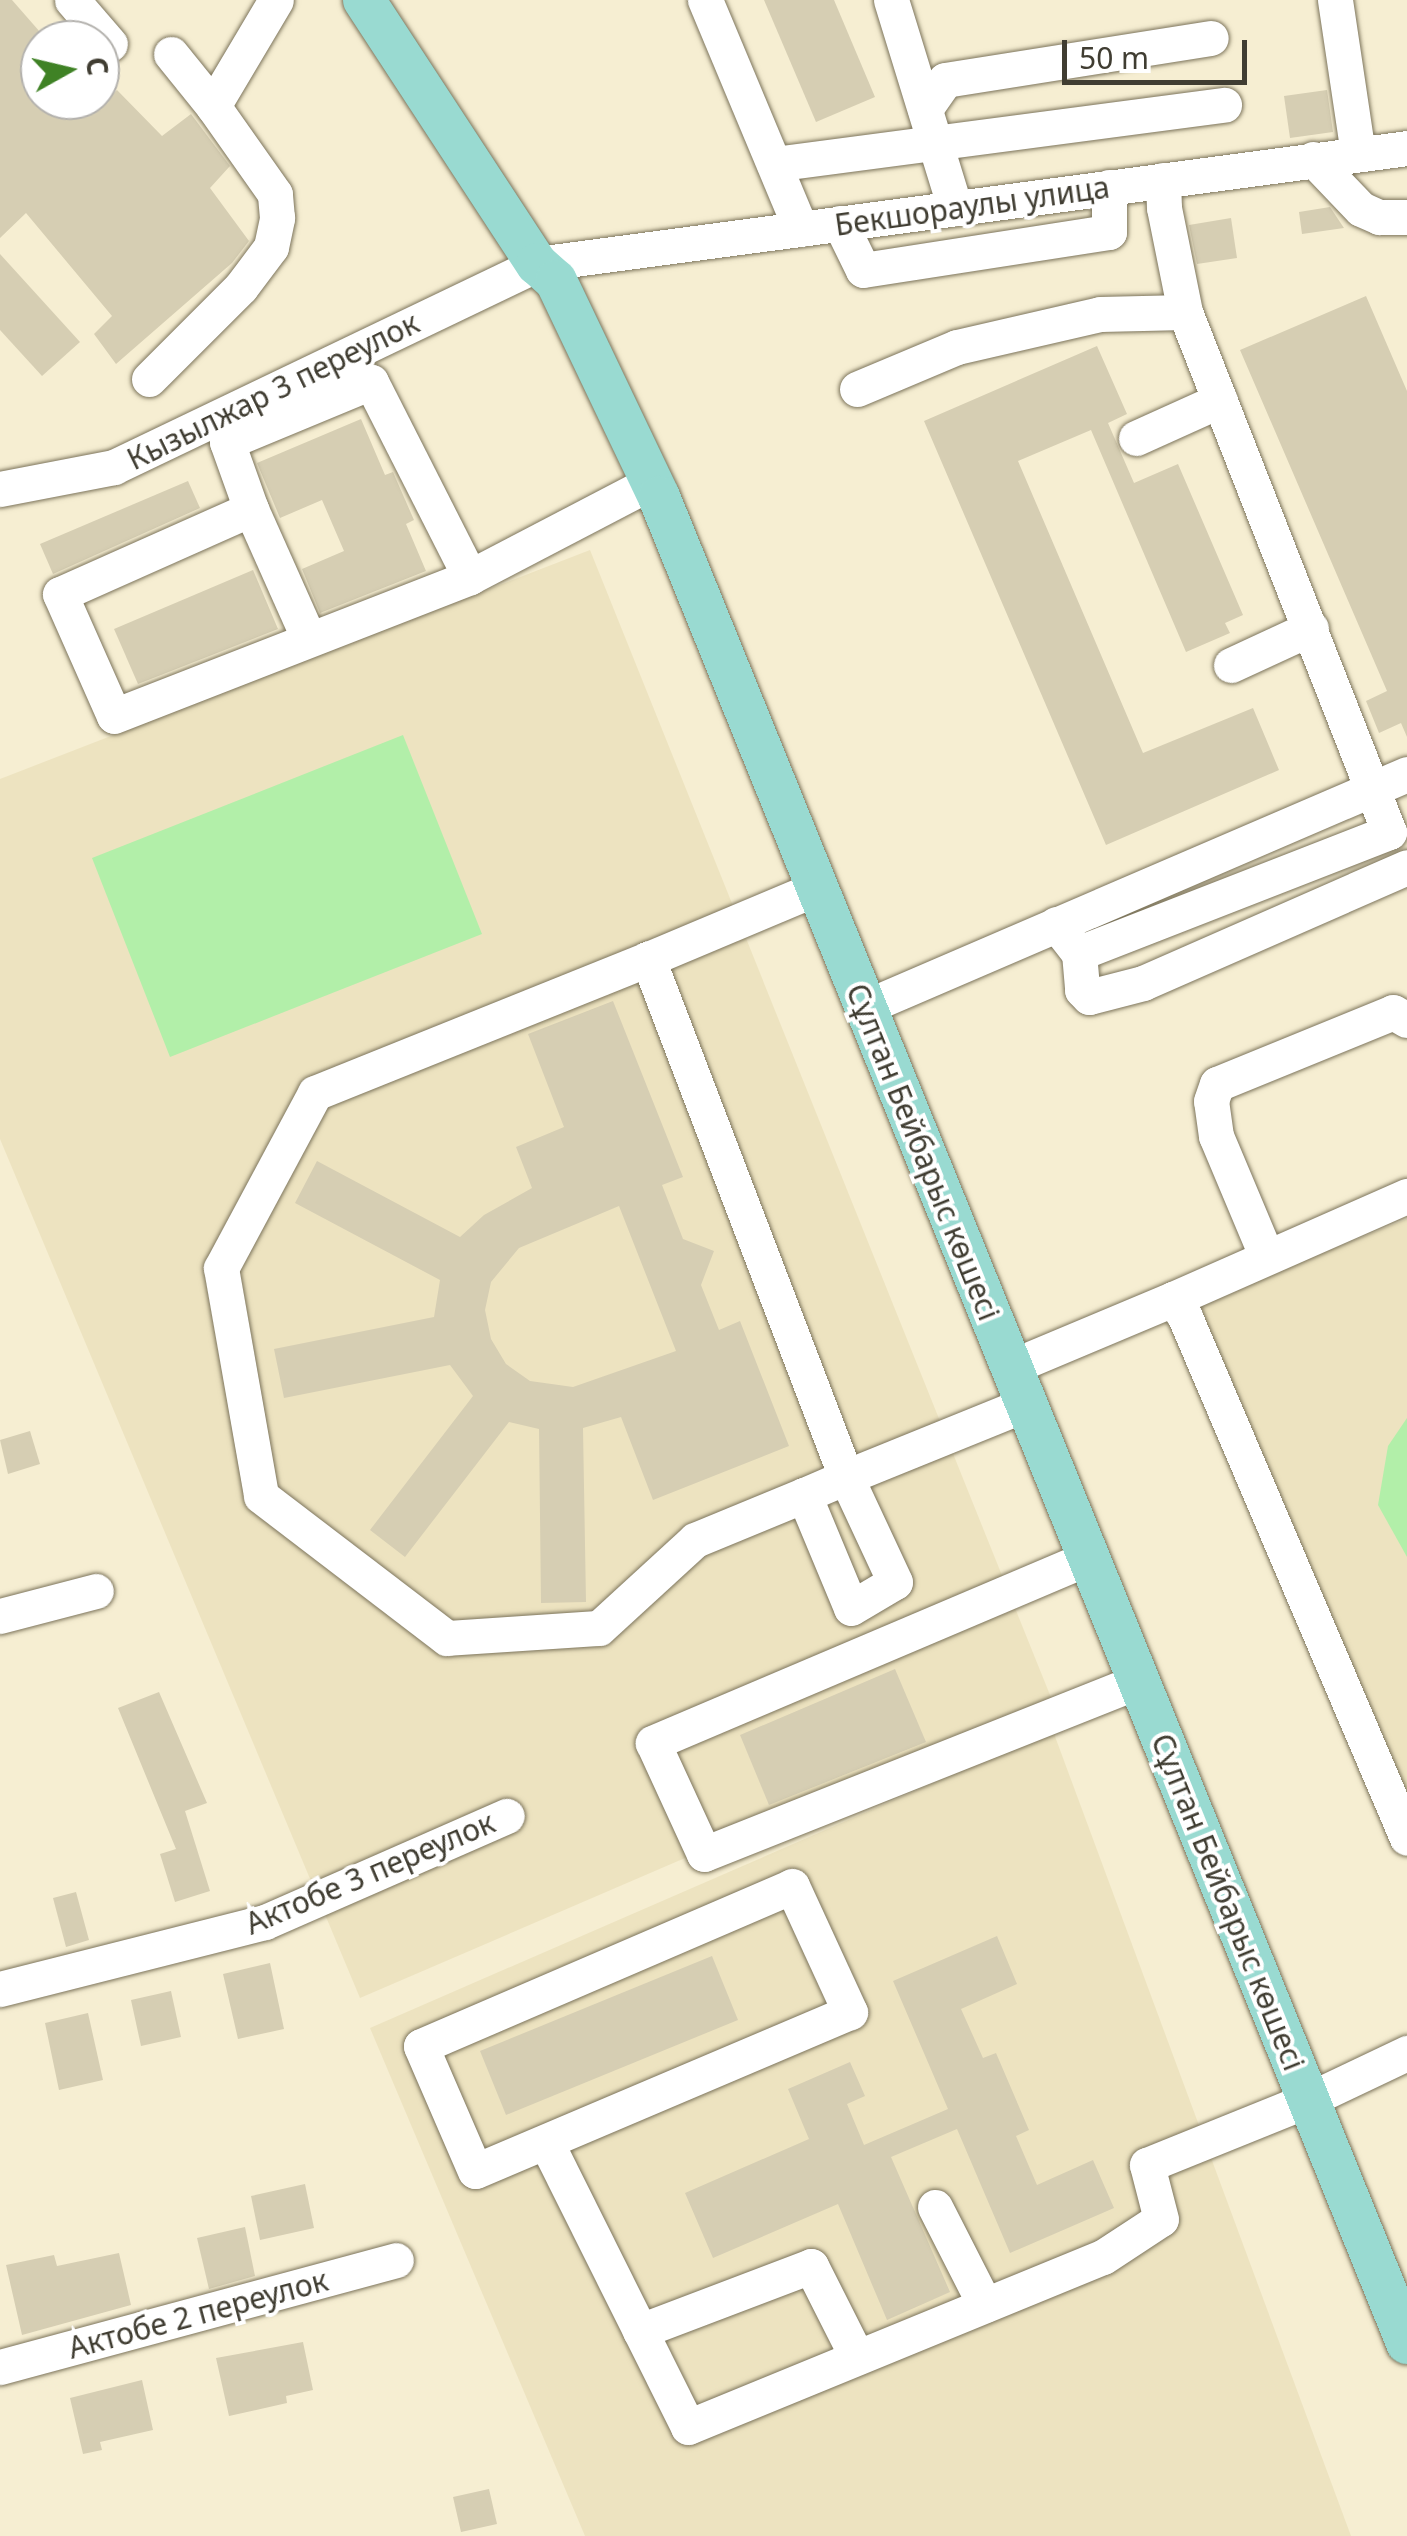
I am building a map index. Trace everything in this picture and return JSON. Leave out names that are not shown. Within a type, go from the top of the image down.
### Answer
[{"type":"main road","name":"Сұлтан Бейбарыс көшесі","points":[[364,0],[436,103],[537,264],[556,282],[652,482],[1407,2343]]},
{"type":"street","points":[[72,0],[89,20]]},
{"type":"street","points":[[213,106],[276,0]]},
{"type":"street","points":[[706,0],[801,228]]},
{"type":"street","points":[[891,0],[955,208]]},
{"type":"street","points":[[1335,0],[1358,154]]},
{"type":"street","points":[[930,126],[945,80],[1211,38]]},
{"type":"street","points":[[148,380],[241,287],[271,247],[277,218],[276,194],[171,54]]},
{"type":"street","points":[[774,164],[930,126],[1224,105]]},
{"type":"street","name":"Бекшораулы улица","points":[[537,264],[1407,148]]},
{"type":"street","points":[[1313,159],[1361,209],[1380,217],[1407,216]]},
{"type":"street","points":[[1079,954],[1398,828],[1391,780],[1311,628],[1184,312],[1164,208],[1163,180]]},
{"type":"street","points":[[840,224],[862,270],[1108,232],[1108,187]]},
{"type":"street","name":"Кызылжар 3 переулок","points":[[0,488],[114,468],[537,264]]},
{"type":"street","points":[[857,390],[957,347],[1100,314],[1184,312]]},
{"type":"street","points":[[309,640],[251,510],[227,442],[371,382],[470,576]]},
{"type":"street","points":[[1136,438],[1220,400]]},
{"type":"street","points":[[251,510],[60,594],[114,716],[470,576],[652,482]]},
{"type":"street","points":[[1232,666],[1311,628]]},
{"type":"street","points":[[863,1008],[1391,780]]},
{"type":"street","points":[[1056,924],[1079,954],[1082,990],[1090,998],[1143,984],[1407,866]]},
{"type":"street","points":[[817,888],[314,1093],[221,1268],[261,1496],[447,1638],[598,1628],[696,1540],[846,1477],[1019,1386],[1172,1299],[1407,1196]]},
{"type":"street","points":[[648,959],[846,1477],[895,1582],[851,1608],[804,1494]]},
{"type":"street","points":[[1266,1255],[1216,1136],[1211,1102],[1217,1084],[1393,1012],[1407,1020]]},
{"type":"street","points":[[1172,1299],[1193,1335],[1407,1838]]},
{"type":"street","points":[[1088,1558],[654,1743],[704,1854],[1138,1681]]},
{"type":"street","points":[[0,1616],[96,1592]]},
{"type":"street","name":"Актобе 3 переулок","points":[[0,1989],[265,1922],[507,1816]]},
{"type":"street","points":[[792,1886],[850,2012],[547,2144],[475,2171],[421,2046],[792,1886]]},
{"type":"street","points":[[547,2144],[688,2427],[1103,2257],[1161,2219],[1147,2165],[1308,2100],[1407,2053]]},
{"type":"street","points":[[936,2206],[986,2305]]},
{"type":"street","name":"Актобе 2 переулок","points":[[0,2367],[396,2260]]},
{"type":"street","points":[[640,2331],[811,2266],[857,2358]]},
{"type":"shaded area","points":[[590,550],[1052,1700],[360,1998],[0,1139],[0,779]]},
{"type":"shaded area","points":[[1407,1219],[1407,1818],[1199,1303]]},
{"type":"shaded area","points":[[1053,1731],[1351,2536],[585,2536],[370,2028]]},
{"type":"green space","points":[[403,735],[482,934],[170,1057],[92,858]]},
{"type":"green space","points":[[1407,1418],[1407,1557],[1378,1505],[1388,1446]]},
{"type":"building","points":[[0,0],[12,0],[30,20],[20,20],[20,120],[120,120],[120,93],[162,136],[191,114],[230,166],[210,188],[249,241],[232,263],[116,364],[94,334],[112,316],[26,213],[0,238]]},
{"type":"building","points":[[764,0],[834,0],[875,97],[816,122]]},
{"type":"building","points":[[1327,90],[1333,132],[1290,138],[1284,96]]},
{"type":"building","points":[[1330,207],[1344,228],[1302,234],[1299,212]]},
{"type":"building","points":[[1231,218],[1237,258],[1197,264],[1189,225]]},
{"type":"building","points":[[0,254],[80,342],[42,376],[0,330]]},
{"type":"building","points":[[1366,296],[1407,391],[1407,737],[1401,723],[1379,733],[1366,701],[1387,691],[1240,350]]},
{"type":"building","points":[[1097,346],[1127,414],[1108,423],[1134,483],[1178,464],[1243,615],[1225,623],[1230,633],[1186,652],[1091,430],[1018,461],[1143,753],[1253,708],[1279,770],[1106,845],[924,421]]},
{"type":"building","points":[[361,419],[385,475],[393,472],[414,520],[406,524],[426,571],[320,613],[302,569],[344,551],[322,500],[280,518],[257,463]]},
{"type":"building","points":[[188,481],[200,508],[53,574],[40,544]]},
{"type":"building","points":[[253,570],[278,629],[138,684],[114,629]]},
{"type":"building","points":[[613,1001],[683,1177],[662,1185],[683,1239],[714,1251],[701,1285],[719,1330],[740,1321],[789,1446],[653,1500],[621,1417],[583,1428],[586,1602],[541,1603],[539,1429],[509,1422],[405,1557],[370,1530],[473,1396],[450,1365],[284,1398],[274,1349],[434,1317],[440,1280],[295,1203],[317,1161],[460,1237],[484,1215],[532,1188],[516,1147],[564,1127],[528,1034]],"holes":[[[619,1206],[676,1351],[573,1387],[530,1381],[506,1364],[491,1339],[485,1310],[491,1282],[519,1248]]]},
{"type":"building","points":[[30,1431],[40,1464],[8,1474],[0,1440]]},
{"type":"building","points":[[895,1669],[926,1742],[769,1805],[740,1735]]},
{"type":"building","points":[[159,1692],[207,1803],[185,1811],[210,1891],[175,1902],[160,1854],[176,1849],[118,1708]]},
{"type":"building","points":[[76,1892],[89,1940],[66,1947],[53,1898]]},
{"type":"building","points":[[997,1936],[1017,1984],[961,2009],[983,2058],[996,2053],[1029,2130],[1016,2136],[1037,2185],[1093,2160],[1114,2208],[1010,2253],[957,2129],[891,2157],[950,2292],[887,2320],[838,2204],[713,2258],[685,2193],[809,2139],[788,2089],[850,2062],[865,2096],[847,2104],[864,2145],[948,2109],[893,1981]]},
{"type":"building","points":[[712,1956],[738,2020],[506,2115],[480,2051]]},
{"type":"building","points":[[270,1963],[284,2029],[238,2039],[223,1974]]},
{"type":"building","points":[[171,1991],[181,2037],[141,2046],[131,2000]]},
{"type":"building","points":[[88,2013],[103,2080],[59,2090],[45,2023]]},
{"type":"building","points":[[305,2184],[314,2228],[260,2240],[251,2196]]},
{"type":"building","points":[[245,2227],[255,2276],[209,2289],[197,2238]]},
{"type":"building","points":[[119,2253],[131,2305],[22,2335],[6,2265],[54,2255],[57,2266]]},
{"type":"building","points":[[303,2342],[313,2390],[286,2396],[287,2403],[229,2416],[216,2358]]},
{"type":"building","points":[[142,2380],[153,2430],[100,2442],[102,2450],[83,2454],[70,2398]]},
{"type":"building","points":[[489,2489],[497,2524],[461,2532],[453,2497]]}]
